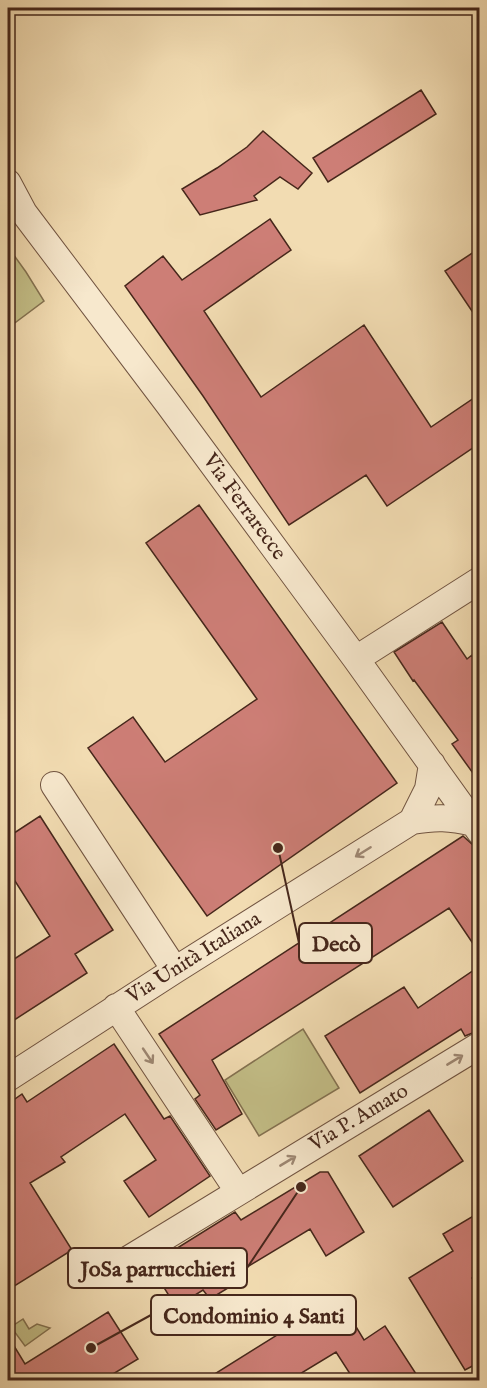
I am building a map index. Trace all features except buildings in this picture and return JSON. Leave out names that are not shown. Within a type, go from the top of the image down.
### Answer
[{"type":"street","name":"Via Ferrarecce","points":[[8,183],[24,213],[356,659],[476,827]]},
{"type":"street","points":[[356,659],[480,580]]},
{"type":"street","points":[[412,821],[428,789],[432,764]]},
{"type":"street","points":[[54,785],[175,970]]},
{"type":"street","name":"Via Unità Italiana","points":[[8,1078],[116,1007],[412,821],[434,817],[454,818],[476,827]]},
{"type":"street","points":[[116,1007],[238,1191]]},
{"type":"street","name":"Via P. Amato","points":[[127,1260],[480,1045]]},
{"type":"shaded area","points":[[8,247],[44,301],[8,328]]},
{"type":"shaded area","points":[[303,1029],[339,1088],[259,1136],[225,1080]]},
{"type":"shaded area","points":[[23,1319],[29,1329],[37,1324],[50,1328],[25,1346],[11,1327]]},
{"type":"place","name":"Decò","points":[[278,848]]},
{"type":"place","name":"JoSa parrucchieri","points":[[301,1187]]},
{"type":"place","name":"Condominio 4 Santi","points":[[91,1348]]}]
